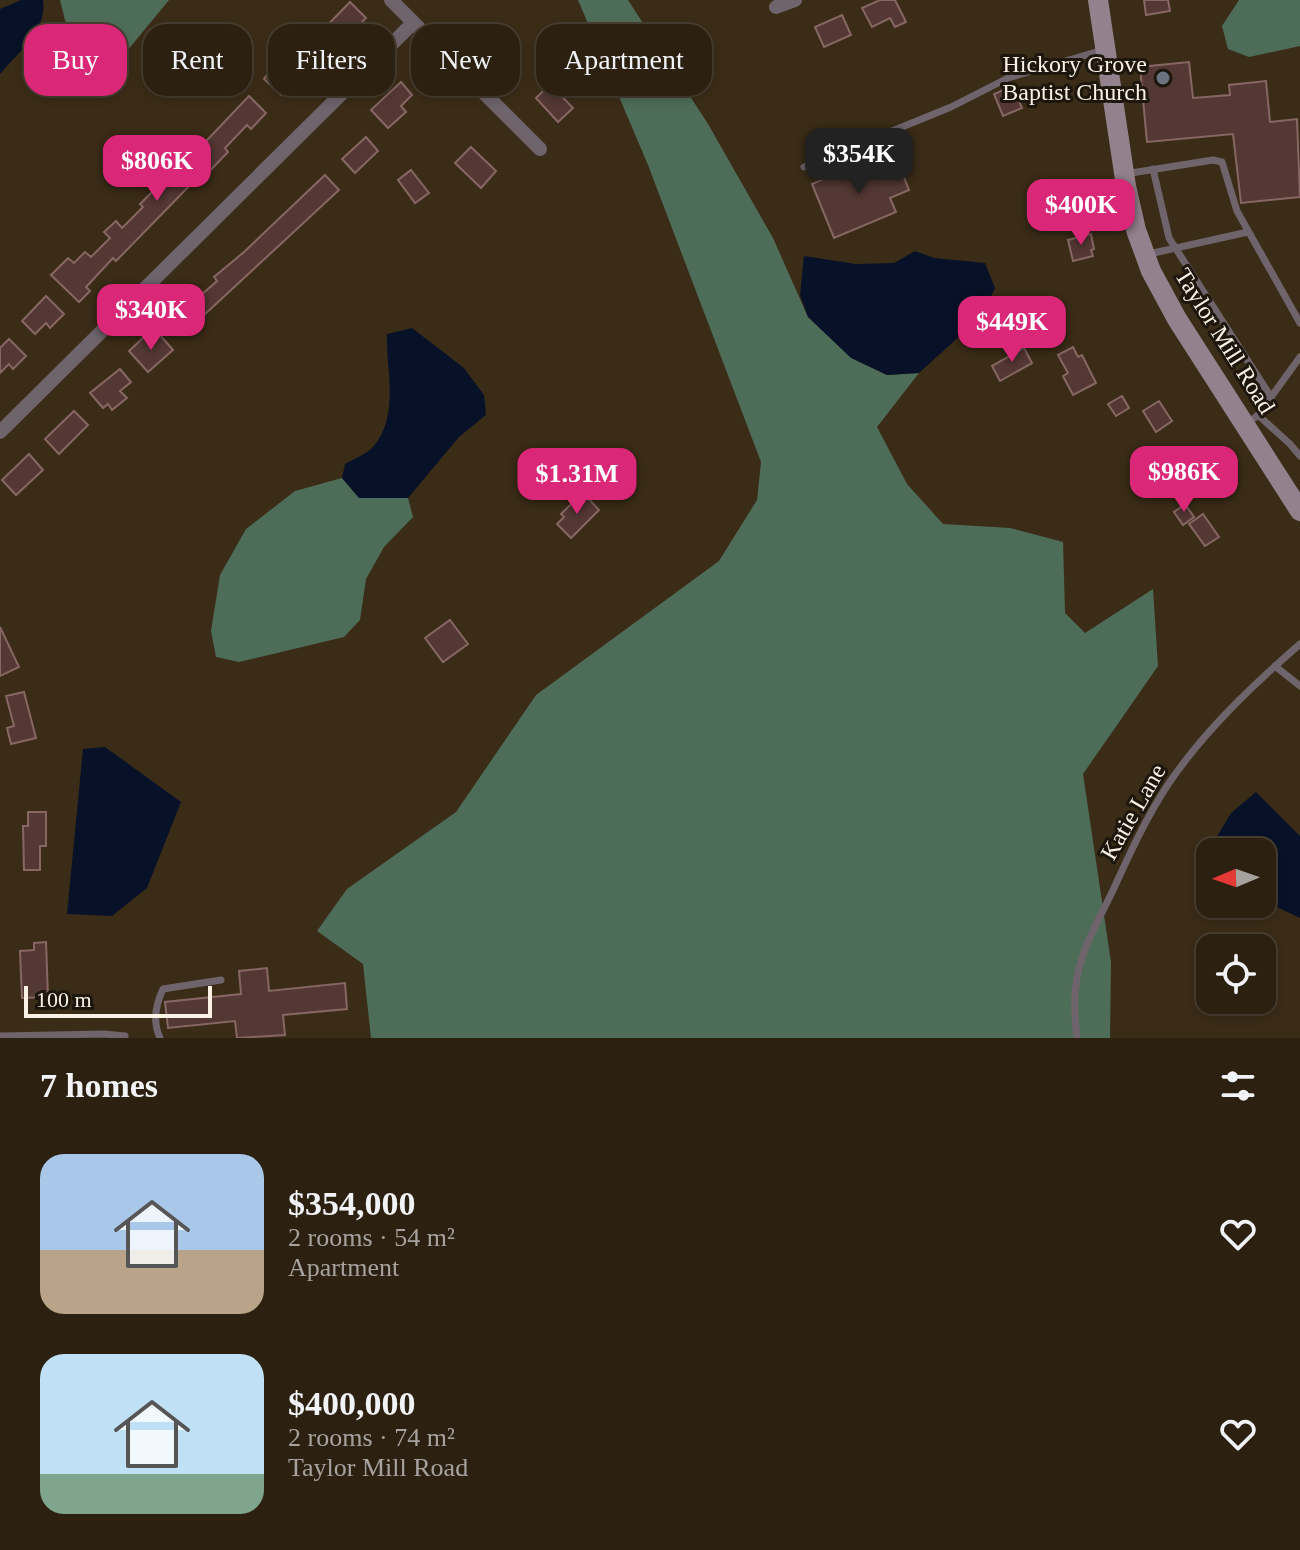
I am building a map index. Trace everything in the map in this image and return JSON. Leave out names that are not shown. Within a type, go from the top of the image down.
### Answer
[{"type":"main road","name":"Taylor Mill Road","points":[[1098,0],[1124,174],[1136,230],[1145,255],[1177,319],[1252,420],[1300,511]]},
{"type":"street","points":[[391,0],[540,149]]},
{"type":"street","points":[[776,7],[795,0]]},
{"type":"street","points":[[0,432],[413,23]]},
{"type":"lane","points":[[804,167],[951,107],[1008,78],[1105,50]]},
{"type":"lane","points":[[1124,174],[1213,160],[1222,162],[1237,211],[1300,323]]},
{"type":"lane","points":[[1153,169],[1169,238],[1271,397]]},
{"type":"lane","points":[[1145,255],[1248,232]]},
{"type":"lane","points":[[1300,357],[1252,420],[1290,444],[1300,456]]},
{"type":"lane","name":"Katie Lane","points":[[1077,1038],[1074,1006],[1077,976],[1094,930],[1145,822],[1168,784],[1200,744],[1300,644]]},
{"type":"lane","points":[[1275,666],[1300,686]]},
{"type":"lane","points":[[160,1038],[155,1018],[157,1001],[163,989],[221,980]]},
{"type":"lane","points":[[0,1036],[104,1034],[125,1038]]},
{"type":"green space","points":[[60,0],[169,0],[149,24],[143,24],[143,32],[127,51],[127,24],[67,24]]},
{"type":"green space","points":[[578,0],[628,0],[643,24],[588,24]]},
{"type":"green space","points":[[1239,0],[1300,0],[1300,46],[1249,57],[1228,49],[1222,26]]},
{"type":"green space","points":[[619,96],[690,96],[773,238],[808,317],[852,358],[887,375],[919,373],[877,427],[907,484],[943,524],[1010,528],[1063,542],[1065,613],[1085,633],[1153,589],[1158,666],[1083,774],[1111,962],[1110,1038],[371,1038],[363,964],[317,931],[347,889],[456,812],[536,695],[719,561],[757,500],[761,462]]},
{"type":"green space","points":[[342,478],[359,498],[408,498],[413,517],[384,547],[366,579],[360,620],[344,637],[239,662],[216,657],[211,631],[220,575],[246,529],[295,491]]},
{"type":"water","points":[[21,0],[43,0],[40,24],[24,24],[24,47],[0,74],[0,9]]},
{"type":"water","points":[[915,251],[934,258],[985,263],[995,288],[982,316],[919,373],[887,375],[851,358],[808,317],[800,295],[804,256],[856,264],[894,263]]},
{"type":"water","points":[[412,328],[464,368],[484,395],[486,415],[459,437],[408,498],[359,498],[342,478],[345,464],[373,447],[386,421],[390,393],[387,334]]},
{"type":"water","points":[[105,747],[181,802],[147,888],[112,916],[67,914],[83,749]]},
{"type":"water","points":[[1256,792],[1300,836],[1300,918],[1276,907],[1276,838],[1216,838],[1231,813]]},
{"type":"building","points":[[880,0],[895,0],[906,22],[895,27],[890,18],[872,27],[862,8]]},
{"type":"building","points":[[1144,0],[1168,0],[1170,11],[1146,15]]},
{"type":"building","points":[[350,2],[366,18],[360,24],[329,24]]},
{"type":"building","points":[[842,15],[851,35],[824,47],[815,27]]},
{"type":"building","points":[[1189,62],[1193,98],[1230,95],[1229,85],[1266,81],[1270,122],[1297,119],[1300,197],[1241,203],[1233,134],[1147,142],[1140,67]]},
{"type":"building","points":[[401,82],[411,96],[401,106],[406,112],[388,128],[371,110],[386,96],[395,96],[395,88]]},
{"type":"building","points":[[1013,86],[1022,108],[1003,116],[994,94]]},
{"type":"building","points":[[249,96],[266,113],[251,129],[247,125],[225,148],[228,152],[202,179],[199,176],[116,261],[113,258],[86,287],[90,291],[79,302],[51,275],[68,258],[74,263],[85,252],[91,257],[110,238],[104,232],[116,221],[122,228],[143,207],[140,204],[171,173],[173,176]]},
{"type":"building","points":[[562,96],[573,108],[558,122],[536,98]]},
{"type":"building","points":[[366,137],[378,151],[355,173],[342,159]]},
{"type":"building","points":[[471,147],[496,171],[481,188],[455,163]]},
{"type":"building","points":[[872,158],[879,173],[899,165],[909,190],[890,198],[896,212],[834,238],[812,184]]},
{"type":"building","points":[[411,170],[429,193],[415,203],[398,180]]},
{"type":"building","points":[[325,175],[339,190],[190,328],[174,310],[187,298],[192,303],[217,281],[214,277]]},
{"type":"building","points":[[1091,234],[1093,256],[1073,261],[1068,240]]},
{"type":"building","points":[[46,296],[64,314],[50,328],[46,323],[35,334],[22,321]]},
{"type":"building","points":[[160,335],[173,350],[148,372],[129,351],[145,336],[151,343]]},
{"type":"building","points":[[9,339],[26,356],[13,369],[9,364],[0,373],[0,348]]},
{"type":"building","points":[[1073,347],[1078,357],[1082,355],[1096,383],[1073,395],[1063,376],[1068,373],[1058,355]]},
{"type":"building","points":[[1024,348],[1032,363],[1000,381],[992,366]]},
{"type":"building","points":[[120,369],[131,382],[120,391],[127,398],[112,410],[108,404],[103,408],[90,393]]},
{"type":"building","points":[[1122,396],[1129,408],[1116,416],[1108,404]]},
{"type":"building","points":[[1159,401],[1172,421],[1156,432],[1143,411]]},
{"type":"building","points":[[74,411],[88,425],[59,454],[45,439]]},
{"type":"building","points":[[29,454],[43,470],[16,495],[2,480]]},
{"type":"building","points":[[586,496],[599,510],[571,538],[557,524],[564,517],[561,514],[577,498],[580,502]]},
{"type":"building","points":[[1185,504],[1194,517],[1183,525],[1174,512]]},
{"type":"building","points":[[1203,514],[1219,537],[1205,546],[1189,524]]},
{"type":"building","points":[[450,620],[468,644],[443,662],[425,638]]},
{"type":"building","points":[[0,627],[19,667],[0,676]]},
{"type":"building","points":[[24,692],[36,738],[11,744],[7,728],[14,726],[6,696]]},
{"type":"building","points":[[28,812],[46,812],[46,846],[40,846],[40,870],[24,870],[23,826],[28,826]]},
{"type":"building","points":[[46,942],[48,997],[22,998],[20,951],[34,950],[34,943]]},
{"type":"building","points":[[267,968],[269,991],[345,983],[347,1009],[283,1015],[285,1035],[237,1038],[235,1021],[168,1028],[165,1002],[241,994],[239,971]]},
{"type":"place","name":"Hickory Grove Baptist Church","points":[[1163,78]]}]
